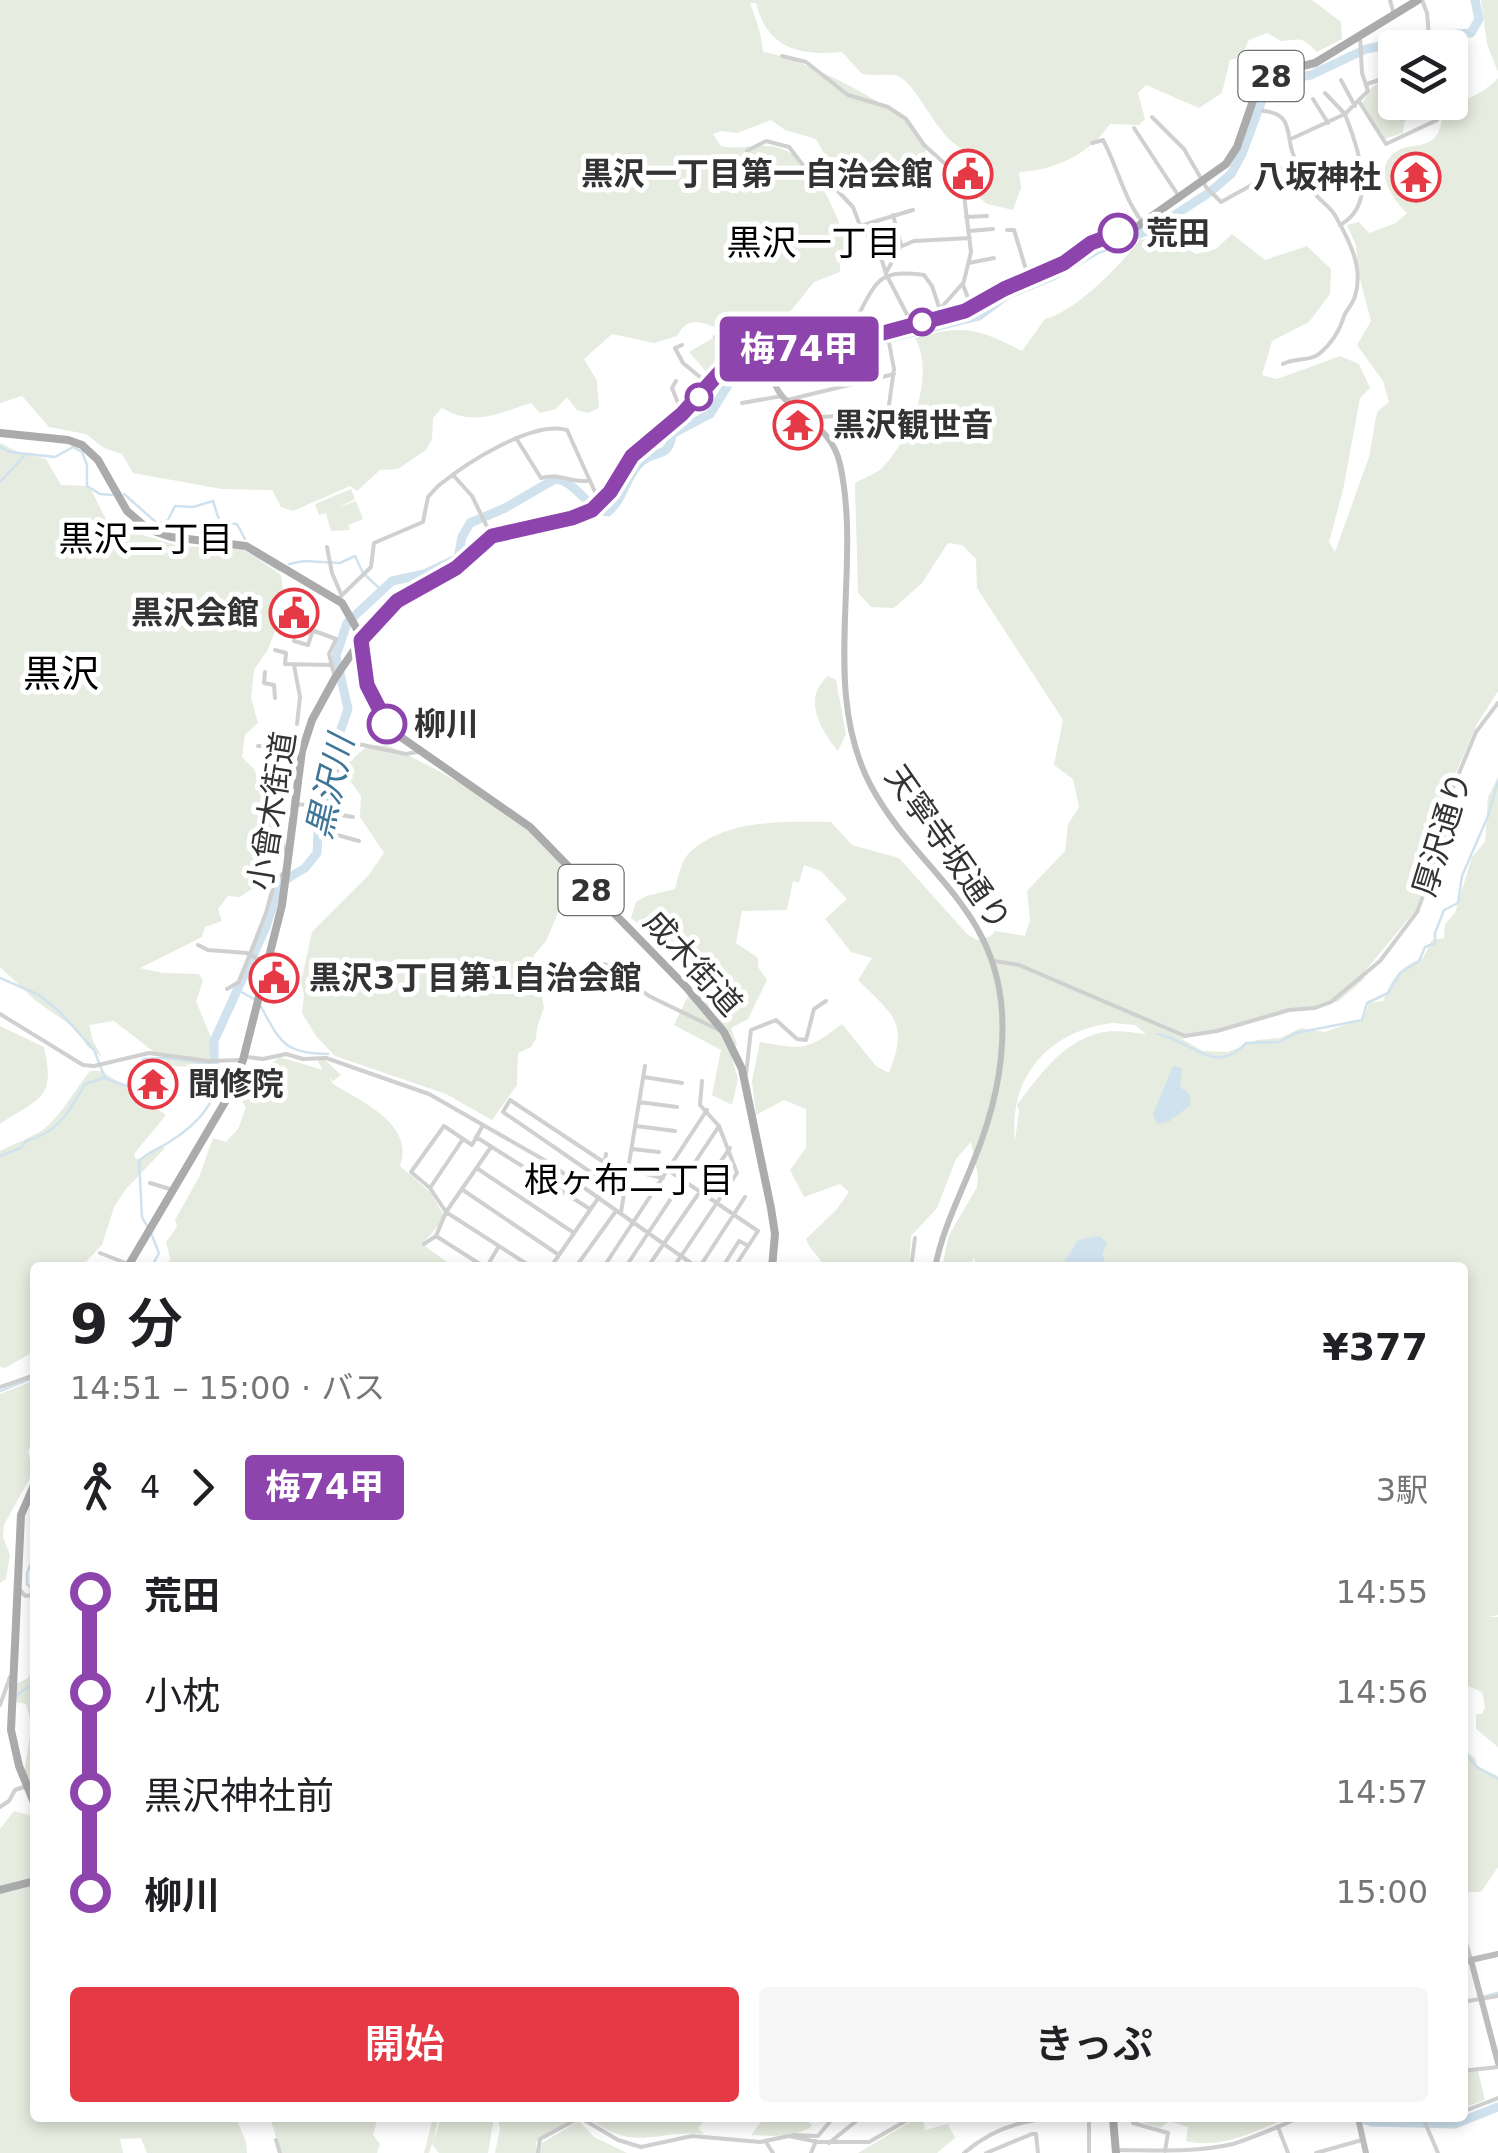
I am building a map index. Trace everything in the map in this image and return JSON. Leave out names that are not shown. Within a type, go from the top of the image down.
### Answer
[{"type":"main road","name":"28","points":[[597,505],[632,456],[682,414],[732,363],[868,337],[888,337],[941,313],[972,308],[1064,263],[1099,240],[1143,222],[1205,185],[1233,156],[1255,96],[1268,78],[1314,63],[1420,0]]},
{"type":"main road","name":"成木街道","points":[[0,433],[82,445],[98,460],[128,510],[148,529],[171,537],[246,546],[340,597],[361,640],[367,685],[379,713],[395,734],[530,828],[686,987],[724,1032],[744,1078],[775,1234],[773,1262]]},
{"type":"main road","points":[[492,536],[572,518],[597,505]]},
{"type":"main road","name":"小曾木街道","points":[[130,1262],[228,1097],[244,1058],[278,928],[306,735],[347,660],[397,601],[456,568],[492,536]]},
{"type":"main road","points":[[347,660],[362,665]]},
{"type":"main road","points":[[30,1494],[20,1516],[13,1670],[5,1697],[13,1745],[30,1794]]},
{"type":"main road","points":[[0,1890],[30,1882]]},
{"type":"main road","points":[[1113,2122],[1115,2151]]},
{"type":"street","points":[[1390,0],[1394,14]]},
{"type":"street","points":[[1420,0],[1426,9],[1429,30]]},
{"type":"street","points":[[1284,364],[1320,354],[1342,328],[1355,298],[1353,246],[1333,212],[1315,196],[1290,147],[1293,138],[1345,114],[1368,92],[1362,73],[1360,36]]},
{"type":"street","points":[[782,56],[799,58],[838,91],[888,106],[906,119],[924,145],[962,179],[970,234],[969,263],[963,282],[941,313]]},
{"type":"street","points":[[1342,80],[1386,144],[1437,120]]},
{"type":"street","points":[[1367,84],[1378,80]]},
{"type":"street","points":[[1325,92],[1345,114],[1365,184],[1358,211],[1340,225]]},
{"type":"street","points":[[1312,99],[1328,123]]},
{"type":"street","points":[[1263,110],[1280,116],[1293,138]]},
{"type":"street","points":[[1152,116],[1184,149],[1219,202],[1226,202],[1298,160]]},
{"type":"street","points":[[1134,128],[1180,198]]},
{"type":"street","points":[[1092,142],[1103,140],[1117,166],[1128,203],[1143,222]]},
{"type":"street","points":[[747,151],[766,141],[789,147],[816,182],[835,188],[876,243],[912,324]]},
{"type":"street","points":[[860,226],[912,210]]},
{"type":"street","points":[[887,275],[901,244],[893,216]]},
{"type":"street","points":[[966,217],[986,216]]},
{"type":"street","points":[[880,255],[901,244],[993,229]]},
{"type":"street","points":[[1007,230],[1014,230],[1028,278]]},
{"type":"street","points":[[969,263],[992,261]]},
{"type":"street","points":[[868,337],[860,312],[875,282],[887,275],[924,275],[941,313]]},
{"type":"street","points":[[963,282],[972,308]]},
{"type":"street","points":[[715,337],[732,363]]},
{"type":"street","points":[[810,418],[848,415],[842,433],[849,434],[884,428],[894,374],[888,337]]},
{"type":"street","points":[[682,345],[675,348],[683,362],[709,384]]},
{"type":"street","name":"天寧寺坂通り","points":[[765,359],[784,398],[829,438],[840,465],[848,591],[844,696],[866,775],[888,813],[962,904],[994,961],[1002,1019],[996,1088],[986,1128],[942,1237],[936,1262]]},
{"type":"street","points":[[742,403],[894,374]]},
{"type":"street","points":[[676,381],[672,388],[682,414]]},
{"type":"street","points":[[328,548],[340,597],[371,567],[374,543],[420,526],[429,494],[452,475],[516,438],[543,430],[564,428],[597,505]]},
{"type":"street","points":[[516,438],[542,478],[557,474],[588,481]]},
{"type":"street","points":[[452,475],[470,492],[492,536]]},
{"type":"street","points":[[315,616],[309,628],[336,639],[329,654],[330,664],[338,674]]},
{"type":"street","points":[[294,641],[308,645],[314,630]]},
{"type":"street","points":[[276,650],[286,652],[285,664],[330,664]]},
{"type":"street","points":[[294,665],[300,697],[297,724]]},
{"type":"street","points":[[264,672],[264,683],[274,685],[276,698]]},
{"type":"street","name":"厚沢通り","points":[[994,961],[1019,965],[1185,1036],[1217,1032],[1331,1002],[1380,961],[1417,912],[1443,842],[1452,790],[1476,732],[1498,703]]},
{"type":"street","points":[[360,841],[323,834],[322,807],[337,775],[344,741],[406,754],[418,752]]},
{"type":"street","points":[[258,746],[282,747]]},
{"type":"street","points":[[274,786],[270,805],[288,858]]},
{"type":"street","points":[[294,804],[322,807],[353,817]]},
{"type":"street","points":[[227,990],[238,982],[275,880],[285,877]]},
{"type":"street","points":[[198,946],[247,953],[268,964]]},
{"type":"street","points":[[605,964],[648,996],[724,1032]]},
{"type":"street","points":[[744,1078],[751,1030],[776,1020],[797,1038],[806,1040],[814,1009],[826,1001]]},
{"type":"street","points":[[0,1014],[82,1064],[94,1066],[149,1053],[208,1061],[264,1059],[286,1054],[303,1059],[326,1058],[430,1094],[526,1148],[690,1262]]},
{"type":"street","points":[[580,1262],[619,1210],[646,1066]]},
{"type":"street","points":[[644,1077],[682,1082]]},
{"type":"street","points":[[677,1262],[738,1173],[720,1126],[700,1105],[702,1081]]},
{"type":"street","points":[[602,1180],[503,1112],[510,1100],[605,1163]]},
{"type":"street","points":[[639,1102],[677,1107]]},
{"type":"street","points":[[607,1262],[707,1110]]},
{"type":"street","points":[[482,1126],[472,1145],[444,1126],[411,1172],[430,1188],[446,1212],[524,1262]]},
{"type":"street","points":[[636,1126],[674,1130]]},
{"type":"street","points":[[630,1262],[720,1126]]},
{"type":"street","points":[[476,1138],[590,1209]]},
{"type":"street","points":[[430,1188],[463,1139]]},
{"type":"street","points":[[424,1244],[436,1236],[446,1212],[491,1147]]},
{"type":"street","points":[[651,1262],[730,1148]]},
{"type":"street","points":[[632,1149],[659,1152]]},
{"type":"street","points":[[554,1262],[598,1197],[606,1154]]},
{"type":"street","points":[[477,1168],[574,1233]]},
{"type":"street","points":[[629,1170],[663,1178]]},
{"type":"street","points":[[668,1170],[758,1230],[738,1262]]},
{"type":"street","points":[[150,1183],[172,1191]]},
{"type":"street","points":[[462,1190],[559,1255]]},
{"type":"street","points":[[702,1262],[744,1198]]},
{"type":"street","points":[[436,1236],[477,1262]]},
{"type":"street","points":[[912,1262],[915,1238]]},
{"type":"street","points":[[726,1262],[739,1241],[748,1246]]},
{"type":"street","points":[[490,1262],[499,1246]]},
{"type":"street","points":[[100,1253],[119,1262]]},
{"type":"street","points":[[0,1379],[3,1387],[30,1377]]},
{"type":"street","points":[[16,1585],[26,1596],[30,1594]]},
{"type":"street","points":[[0,1807],[15,1790],[26,1786]]},
{"type":"street","points":[[1468,1961],[1498,1954]]},
{"type":"street","points":[[1468,1964],[1494,2034],[1498,2065],[1468,2070]]},
{"type":"street","points":[[1468,2001],[1498,1996]]},
{"type":"street","points":[[1468,2110],[1498,2098]]},
{"type":"street","points":[[538,2153],[538,2142],[543,2137],[572,2122]]},
{"type":"street","points":[[587,2122],[641,2150],[692,2136],[767,2144],[774,2153]]},
{"type":"street","points":[[811,2153],[830,2122]]},
{"type":"street","points":[[829,2143],[855,2122]]},
{"type":"street","points":[[757,2153],[767,2144],[789,2136],[829,2143],[869,2142],[904,2122]]},
{"type":"street","points":[[964,2153],[978,2141],[1025,2122]]},
{"type":"street","points":[[1036,2122],[1038,2153]]},
{"type":"street","points":[[1089,2122],[1089,2153]]},
{"type":"street","points":[[1115,2151],[1211,2150],[1289,2122]]},
{"type":"street","points":[[1358,2122],[1366,2153]]},
{"type":"street","points":[[1425,2122],[1438,2153]]},
{"type":"street","points":[[1133,2123],[1168,2133],[1165,2151]]},
{"type":"street","points":[[1278,2127],[1288,2153]]},
{"type":"street","points":[[986,2153],[1036,2134]]},
{"type":"street","points":[[276,2140],[280,2153]]},
{"type":"street","points":[[1316,2153],[1362,2140]]},
{"type":"shaded area","points":[[0,0],[1312,0],[1341,22],[1342,39],[1317,52],[1303,41],[1281,41],[1267,33],[1249,40],[1241,57],[1230,60],[1222,93],[1199,108],[1146,85],[1138,93],[1145,119],[1139,125],[1110,124],[1082,152],[1045,168],[1019,172],[1021,188],[1013,210],[987,204],[974,193],[973,183],[983,155],[950,140],[902,79],[895,75],[862,74],[842,52],[812,52],[787,46],[768,30],[756,3],[750,3],[763,52],[800,63],[850,86],[896,114],[925,143],[927,155],[917,166],[896,166],[873,177],[851,178],[835,173],[816,139],[785,130],[771,120],[737,133],[713,134],[721,146],[784,150],[810,170],[829,200],[849,246],[840,255],[840,272],[814,282],[782,322],[754,327],[746,320],[739,321],[732,330],[695,322],[677,336],[654,343],[612,334],[584,359],[597,381],[599,408],[588,413],[577,410],[567,397],[556,409],[540,413],[531,403],[475,417],[442,408],[433,418],[432,439],[426,450],[398,469],[380,470],[357,491],[350,486],[293,511],[281,507],[272,490],[222,489],[133,473],[122,454],[104,448],[86,434],[49,427],[22,396],[0,403]]},
{"type":"shaded area","points":[[1481,0],[1498,0],[1498,72],[1487,44]]},
{"type":"shaded area","points":[[1498,78],[1498,691],[1477,724],[1447,793],[1440,844],[1415,911],[1365,971],[1364,979],[1339,1001],[1303,1011],[1281,1011],[1266,1019],[1182,1039],[1203,1051],[1228,1052],[1301,1028],[1325,1032],[1364,1018],[1369,1003],[1383,1001],[1398,974],[1423,958],[1432,940],[1444,938],[1445,924],[1455,913],[1472,857],[1485,842],[1488,797],[1498,777],[1498,1615],[1489,1617],[1498,1617],[1498,1747],[1476,1729],[1476,1714],[1482,1714],[1485,1707],[1482,1692],[1468,1686],[1468,1262],[975,1262],[975,1258],[971,1262],[943,1262],[949,1235],[977,1187],[971,1142],[956,1159],[937,1208],[911,1236],[909,1262],[822,1262],[806,1239],[849,1192],[840,1184],[804,1197],[790,1170],[806,1148],[806,1109],[784,1100],[756,1115],[752,1081],[760,1042],[804,1046],[842,1024],[876,1066],[889,1073],[898,1042],[894,1021],[858,980],[872,958],[851,952],[825,919],[847,899],[821,871],[804,865],[799,883],[793,881],[787,910],[742,911],[736,943],[758,958],[758,967],[767,980],[748,1019],[731,1028],[737,1044],[730,1052],[738,1079],[732,1105],[712,1095],[721,1050],[674,1025],[688,996],[705,995],[683,968],[672,946],[653,937],[631,918],[636,902],[675,889],[686,856],[720,833],[756,824],[831,822],[852,845],[899,858],[967,934],[977,940],[995,931],[1025,936],[1030,920],[1027,891],[1065,851],[1068,824],[1079,807],[1073,779],[1054,765],[1063,720],[977,588],[976,559],[962,545],[948,543],[922,583],[894,608],[871,607],[858,593],[855,483],[882,468],[911,424],[923,370],[915,338],[946,331],[970,331],[1022,351],[1045,319],[1083,297],[1140,239],[1177,243],[1196,254],[1216,249],[1232,234],[1265,260],[1307,246],[1331,269],[1330,294],[1309,322],[1272,341],[1262,375],[1277,379],[1340,356],[1359,364],[1370,388],[1360,398],[1329,542],[1335,552],[1369,457],[1377,412],[1389,402],[1383,381],[1357,345],[1371,321],[1358,271],[1356,245],[1347,225],[1359,222],[1369,233],[1396,223],[1407,213],[1387,183],[1385,165],[1397,151],[1433,139],[1441,120],[1468,120],[1468,98]],"holes":[[[1113,1023],[1135,1025],[1146,1034],[1099,1033],[1062,1053],[1017,1104],[1026,1077],[1038,1060],[1070,1035]],[[1017,1106],[1019,1111],[1015,1141]]]},
{"type":"shaded area","points":[[1378,84],[1378,120],[1406,120],[1403,133],[1384,139],[1362,103]]},
{"type":"shaded area","points":[[713,338],[727,359],[710,376],[689,352]]},
{"type":"shaded area","points":[[0,443],[46,459],[61,485],[89,486],[109,525],[179,546],[243,549],[281,575],[285,607],[267,651],[254,670],[251,698],[258,723],[245,735],[242,757],[259,781],[278,849],[276,860],[259,870],[257,885],[240,897],[228,896],[218,909],[222,921],[205,927],[202,937],[140,968],[199,974],[203,981],[196,1001],[211,1038],[208,1068],[172,1066],[114,1021],[89,1025],[102,1057],[88,1047],[76,1029],[36,1001],[0,967]]},
{"type":"shaded area","points":[[351,489],[355,499],[339,507],[356,501],[363,519],[348,525],[350,530],[331,531],[326,513],[319,515],[315,504]]},
{"type":"shaded area","points":[[828,676],[836,680],[846,734],[838,751],[816,714],[816,694]]},
{"type":"shaded area","points":[[387,745],[475,792],[529,831],[575,879],[594,906],[563,901],[546,941],[534,955],[544,1008],[536,1039],[531,1047],[518,1053],[517,1085],[492,1120],[446,1094],[335,1056],[302,1013],[301,982],[312,932],[368,876],[384,853],[360,817],[361,796],[348,778],[348,763],[367,746]]},
{"type":"shaded area","points":[[0,1026],[44,1047],[48,1078],[46,1088],[35,1102],[0,1124]]},
{"type":"shaded area","points":[[279,1057],[323,1070],[317,1060],[325,1060],[341,1075],[333,1081],[329,1077],[333,1084],[393,1126],[403,1151],[400,1166],[431,1193],[443,1214],[439,1225],[422,1244],[447,1262],[169,1262],[166,1242],[177,1227],[175,1220],[199,1177],[213,1138],[226,1142],[238,1129],[246,1107],[238,1096]]},
{"type":"shaded area","points":[[90,1071],[102,1071],[166,1115],[134,1154],[136,1159],[161,1146],[165,1148],[126,1189],[114,1207],[102,1245],[86,1262],[30,1262],[30,1354],[0,1367],[0,1151],[44,1129]]},
{"type":"shaded area","points":[[30,1382],[30,1477],[4,1525],[3,1537],[10,1555],[6,1579],[0,1583],[0,1394]]},
{"type":"shaded area","points":[[30,1674],[30,1718],[26,1704],[16,1702],[16,1684]]},
{"type":"shaded area","points":[[30,1737],[30,1784],[24,1773]]},
{"type":"shaded area","points":[[1468,1753],[1477,1766],[1498,1776],[1498,1867],[1481,1892],[1468,1892]]},
{"type":"shaded area","points":[[14,1811],[30,1814],[30,2122],[238,2122],[247,2153],[147,2153],[141,2138],[120,2139],[123,2153],[0,2153],[0,1829]]},
{"type":"shaded area","points":[[1478,2071],[1485,2100],[1468,2106],[1468,2072]]},
{"type":"shaded area","points":[[271,2122],[377,2122],[373,2135],[380,2144],[377,2153],[281,2153]]},
{"type":"shaded area","points":[[432,2122],[437,2122],[433,2142],[440,2122],[493,2122],[488,2153],[439,2153],[432,2144],[429,2153],[424,2153]]},
{"type":"shaded area","points":[[499,2122],[567,2122],[536,2142],[537,2153],[495,2153]]},
{"type":"shaded area","points":[[580,2122],[594,2137],[627,2153],[540,2153],[542,2143]]},
{"type":"shaded area","points":[[594,2122],[703,2122],[698,2128],[704,2134],[645,2138],[605,2129]]},
{"type":"shaded area","points":[[761,2122],[809,2122],[812,2126],[791,2134],[751,2135]]},
{"type":"shaded area","points":[[910,2122],[924,2122],[925,2130],[948,2124],[955,2138],[937,2153],[858,2153]]},
{"type":"shaded area","points":[[1144,2122],[1168,2122],[1160,2128]]},
{"type":"shaded area","points":[[1172,2122],[1278,2122],[1238,2138],[1212,2143],[1186,2141],[1188,2127]]},
{"type":"water","points":[[1173,1066],[1182,1068],[1180,1087],[1189,1094],[1191,1105],[1168,1122],[1157,1124],[1153,1114]]},
{"type":"water","points":[[1099,1236],[1107,1243],[1102,1255],[1106,1262],[1064,1262],[1078,1240]]},
{"type":"waterway","name":"黒沢川","points":[[214,1064],[214,1041],[266,927],[280,883],[305,868],[317,853],[319,812],[331,758],[348,709],[336,656],[347,623],[392,581],[424,574],[458,558],[462,537],[470,523],[555,479],[608,512],[639,464],[668,448],[672,434],[710,414],[733,377],[979,316],[1007,295],[1053,276],[1097,250],[1155,228],[1231,174],[1265,92],[1279,80],[1311,75],[1366,49],[1430,36],[1471,33],[1479,19],[1475,0]]},
{"type":"waterway","points":[[0,447],[10,452],[55,457],[73,447],[82,452],[87,465],[87,486],[100,494],[112,495]]},
{"type":"waterway","points":[[0,482],[26,454]]},
{"type":"waterway","points":[[124,494],[158,524],[168,520],[175,506],[193,507],[213,501],[220,523],[237,524],[245,539]]},
{"type":"waterway","points":[[251,553],[279,570]]},
{"type":"waterway","points":[[289,564],[340,563],[355,556],[363,573],[380,589]]},
{"type":"waterway","points":[[1157,1034],[1202,1054],[1224,1057],[1246,1043],[1279,1042],[1296,1033],[1362,1020],[1367,1003],[1388,993],[1400,973],[1419,961],[1425,947],[1435,943],[1444,910],[1458,903],[1462,876],[1488,816],[1498,781]]},
{"type":"waterway","points":[[0,978],[39,995],[60,1012],[94,1050],[105,1078],[137,1090],[143,1059],[214,1064],[216,1089],[205,1111],[187,1130],[139,1161],[142,1217],[147,1226]]},
{"type":"waterway","points":[[238,990],[254,999]]},
{"type":"waterway","points":[[260,1005],[285,1043],[301,1051],[328,1054]]},
{"type":"waterway","points":[[0,1156],[55,1127],[85,1084],[103,1078]]},
{"type":"waterway","name":"黒沢川","points":[[151,1233],[159,1253],[154,1262]]},
{"type":"waterway","points":[[0,1391],[30,1379]]},
{"type":"waterway","name":"黒沢川","points":[[30,1566],[27,1584],[30,1587]]},
{"type":"waterway","name":"黒沢川","points":[[16,1696],[30,1686]]},
{"type":"waterway","points":[[1468,1757],[1498,1779]]},
{"type":"waterway","points":[[1482,1997],[1498,1993]]},
{"type":"waterway","points":[[1468,2119],[1498,2107]]},
{"type":"waterway","points":[[1372,2122],[1460,2122]]},
{"type":"bus line","name":"梅74甲","points":[[387,724],[367,685],[361,640],[383,613],[414,589],[456,568],[492,536],[592,510],[610,492],[632,456],[687,410],[726,366],[744,358],[846,342],[965,311],[1064,263],[1091,243],[1118,233]]},
{"type":"place","name":"黒沢一丁目第一自治会館","points":[[968,174]]},
{"type":"place","name":"八坂神社","points":[[1416,177]]},
{"type":"place","name":"荒田","points":[[1118,233]]},
{"type":"place","name":"黒沢観世音","points":[[798,425]]},
{"type":"place","name":"黒沢会館","points":[[294,613]]},
{"type":"place","name":"柳川","points":[[387,724]]},
{"type":"place","name":"黒沢3丁目第1自治会館","points":[[274,978]]},
{"type":"place","name":"聞修院","points":[[153,1084]]},
{"type":"district","name":"黒沢一丁目","points":[[814,243]]},
{"type":"district","name":"黒沢二丁目","points":[[146,539]]},
{"type":"district","name":"黒沢","points":[[61,674]]},
{"type":"district","name":"根ヶ布二丁目","points":[[629,1180]]}]
